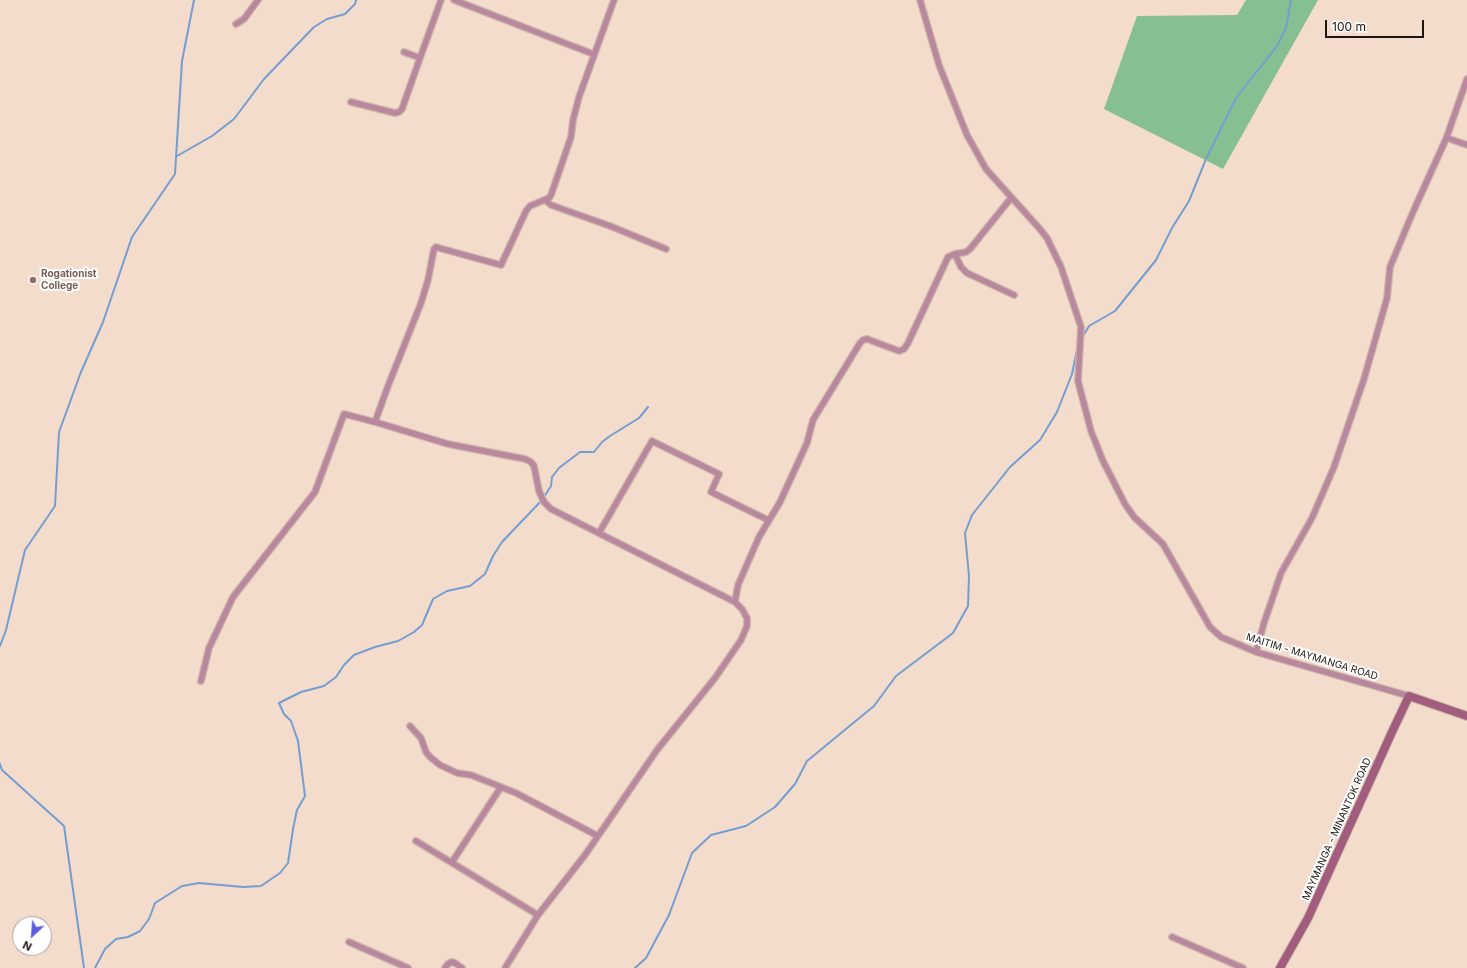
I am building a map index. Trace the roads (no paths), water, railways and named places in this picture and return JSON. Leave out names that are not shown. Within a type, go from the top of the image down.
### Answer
[{"type":"street","points":[[236,24],[244,19],[258,0]]},
{"type":"street","points":[[351,102],[394,113],[399,112],[402,109],[441,0]]},
{"type":"street","points":[[454,0],[593,54]]},
{"type":"street","points":[[375,422],[421,303],[428,280],[434,249],[436,247],[501,265],[526,211],[533,204],[545,200],[551,195],[559,176],[571,137],[573,120],[579,97],[593,54],[614,0]]},
{"type":"street","name":"MAITIM - MAYMANGA ROAD","points":[[920,0],[939,65],[967,135],[986,169],[1047,238],[1061,266],[1081,327],[1078,381],[1092,431],[1103,461],[1134,517],[1163,544],[1210,627],[1221,637],[1256,652],[1410,696],[1467,716]]},
{"type":"street","points":[[404,52],[420,58]]},
{"type":"street","points":[[1256,652],[1281,572],[1312,518],[1334,467],[1364,379],[1387,298],[1390,267],[1447,138],[1467,79]]},
{"type":"street","points":[[1447,138],[1467,145]]},
{"type":"street","points":[[736,602],[738,585],[768,520],[780,502],[805,449],[810,436],[813,420],[860,343],[867,339],[899,351],[904,349],[950,255],[966,252],[970,249],[1011,198]]},
{"type":"street","points":[[545,200],[551,205],[610,226],[666,249]]},
{"type":"street","points":[[955,254],[961,267],[967,273],[1014,295]]},
{"type":"street","points":[[201,681],[209,648],[233,597],[315,492],[344,414],[448,444],[525,459],[531,462],[534,466],[539,491],[544,502],[551,509],[736,602],[742,608],[747,618],[747,626],[741,640],[700,698],[657,750],[598,836],[538,915],[505,968]]},
{"type":"street","points":[[600,533],[652,441],[719,474],[711,492],[768,520]]},
{"type":"street","name":"MAYMANGA - MINANTOK ROAD","points":[[1280,968],[1308,918],[1392,732],[1410,696]]},
{"type":"street","points":[[410,726],[422,738],[426,752],[435,762],[457,773],[471,775],[516,793],[598,836]]},
{"type":"street","points":[[452,862],[500,787]]},
{"type":"street","points":[[416,841],[538,915]]},
{"type":"street","points":[[1172,937],[1243,968]]},
{"type":"street","points":[[349,942],[407,968]]},
{"type":"street","points":[[445,968],[451,962],[462,968]]},
{"type":"waterway","points":[[0,646],[6,630],[25,550],[55,506],[59,432],[81,372],[103,322],[132,237],[175,174],[182,61],[194,0]]},
{"type":"waterway","points":[[177,156],[212,136],[234,119],[264,79],[314,27],[327,19],[345,14],[355,4],[356,0]]},
{"type":"waterway","points":[[1082,338],[1089,326],[1115,311],[1156,260],[1172,228],[1189,201],[1206,159],[1236,98],[1277,46],[1286,28],[1291,0]]},
{"type":"waterway","points":[[635,968],[646,958],[669,915],[692,853],[711,835],[746,826],[775,807],[795,784],[807,761],[874,706],[896,676],[953,633],[968,606],[969,576],[965,533],[972,515],[1010,467],[1040,440],[1057,412],[1072,374],[1078,345]]},
{"type":"waterway","points":[[95,968],[105,949],[116,939],[128,937],[140,931],[149,919],[155,903],[182,886],[199,883],[243,887],[261,886],[280,873],[288,863],[297,810],[305,796],[298,741],[291,721],[284,714],[279,703],[301,692],[324,686],[336,677],[344,665],[354,655],[375,647],[398,641],[414,632],[422,625],[433,599],[447,591],[470,586],[485,574],[493,556],[502,542],[542,500],[551,486],[552,477],[559,468],[580,452],[594,452],[602,442],[639,418],[648,407]]},
{"type":"waterway","points":[[0,764],[2,770],[64,826],[84,968]]},
{"type":"place","name":"Rogationist College","points":[[33,280]]}]
